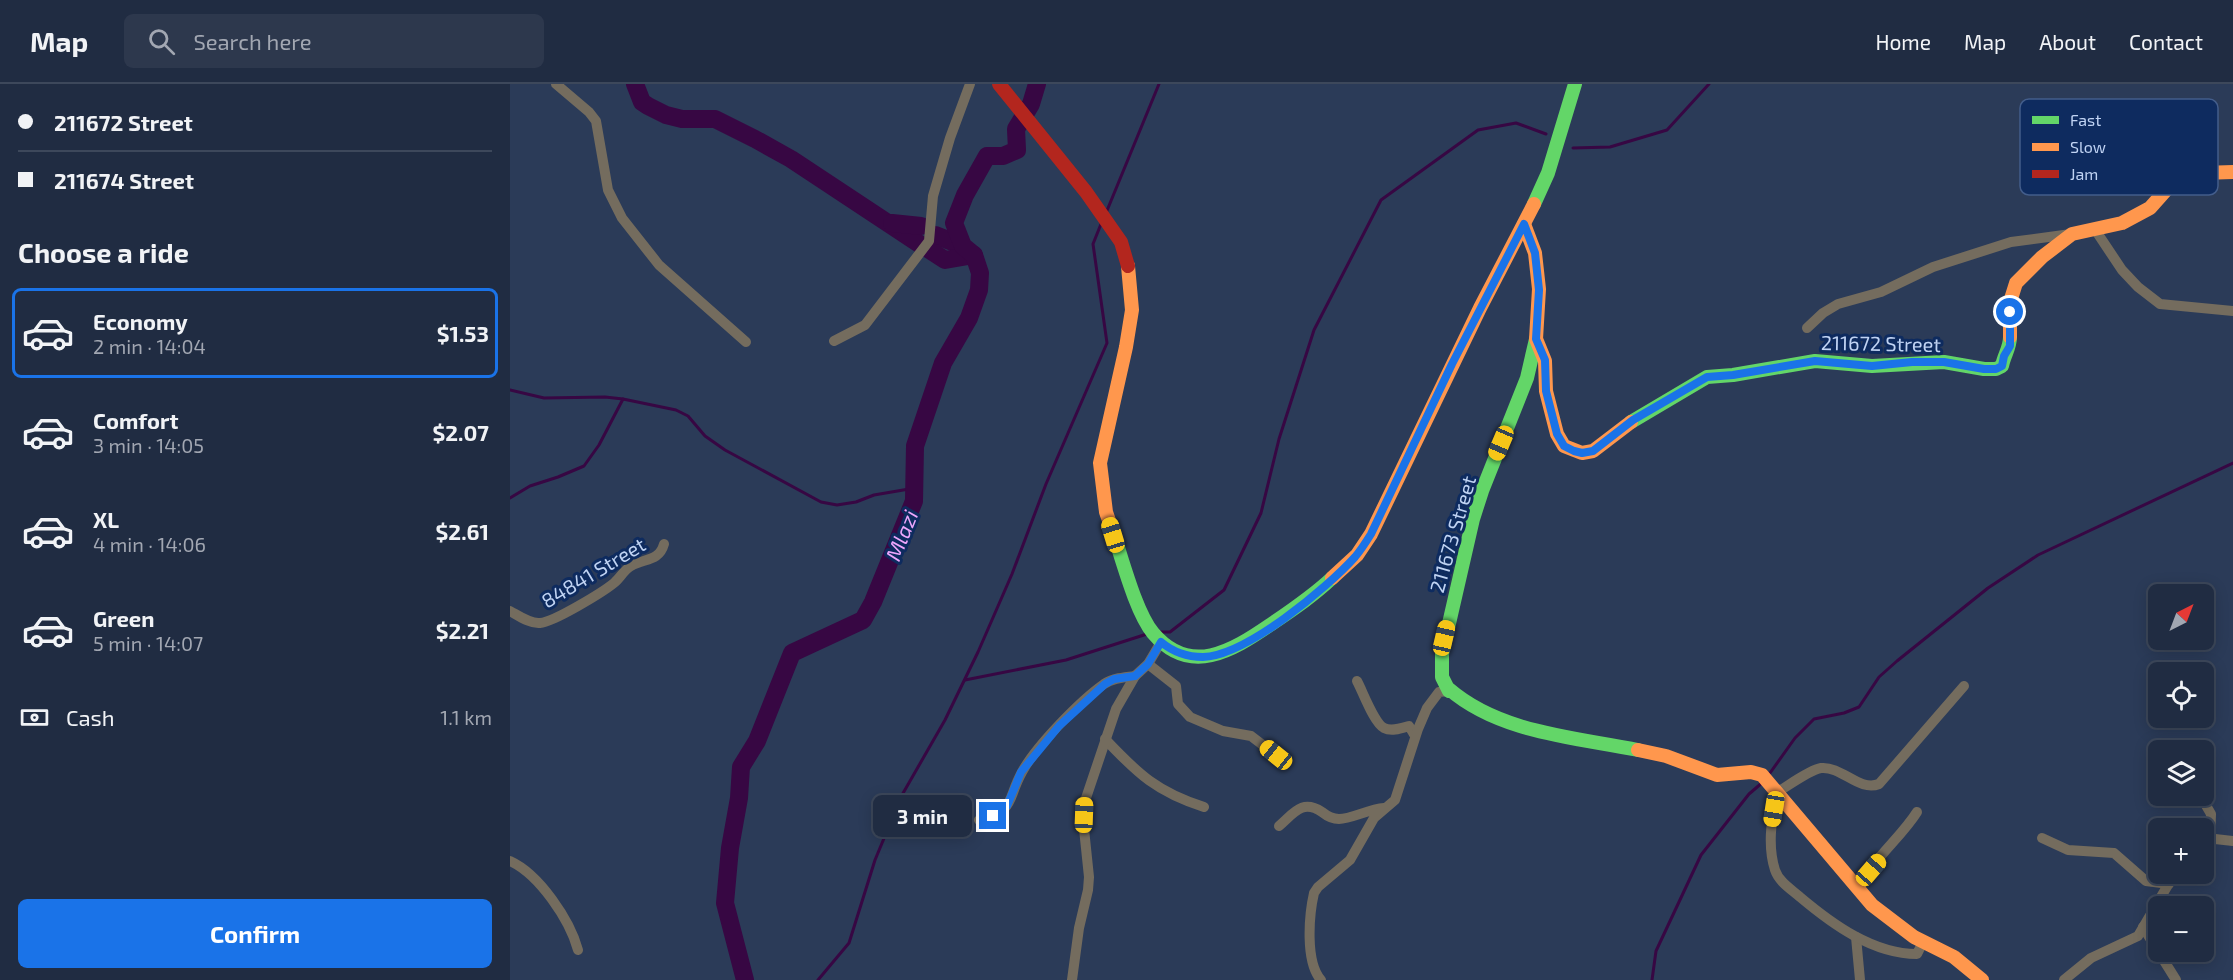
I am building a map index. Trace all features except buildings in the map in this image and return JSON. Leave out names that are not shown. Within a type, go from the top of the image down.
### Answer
[{"type":"street","points":[[556,84],[589,112],[596,121],[608,190],[622,218],[660,265],[746,342]]},
{"type":"street","points":[[834,341],[865,325],[929,241],[933,196],[950,138],[970,84]]},
{"type":"street","points":[[999,84],[1086,192],[1121,242],[1128,267],[1132,310],[1100,463],[1102,488],[1113,535],[1138,604],[1152,632],[1172,651],[1204,657],[1217,655],[1239,646],[1277,622],[1310,599],[1357,555],[1375,526],[1452,364],[1548,173],[1575,84]]},
{"type":"street","name":"211672 Street","points":[[1537,335],[1545,360],[1546,391],[1557,434],[1564,446],[1582,453],[1593,451],[1633,420],[1707,377],[1733,375],[1815,361],[1872,366],[1944,362],[1996,369],[2002,366],[2004,356],[2010,346],[2010,302],[2016,283],[2042,257],[2072,234],[2122,223],[2150,208],[2162,195]]},
{"type":"street","points":[[1524,224],[1535,253],[1539,290],[1537,335]]},
{"type":"street","points":[[2094,228],[2122,270],[2138,287],[2160,304],[2233,311]]},
{"type":"street","points":[[1807,328],[1823,313],[1838,304],[1858,296],[1881,292],[1934,267],[2011,242],[2072,234]]},
{"type":"street","name":"211673 Street","points":[[1449,691],[1442,677],[1444,638],[1473,519],[1527,378],[1537,335]]},
{"type":"street","name":"84841 Street","points":[[510,611],[535,623],[550,620],[598,594],[615,582],[631,566],[659,555],[664,544]]},
{"type":"street","points":[[1072,980],[1089,877],[1084,829],[1085,801],[1116,709],[1135,676],[1148,664],[1161,642]]},
{"type":"street","points":[[1148,664],[1176,686],[1178,704],[1190,717],[1223,731],[1251,736],[1276,755]]},
{"type":"street","points":[[979,820],[1001,813],[1007,806],[1021,772],[1074,712],[1105,684],[1114,679],[1135,676]]},
{"type":"street","points":[[1357,681],[1380,725],[1388,729],[1409,726],[1415,736]]},
{"type":"street","points":[[1776,793],[1813,771],[1825,768],[1835,770],[1869,786],[1879,784],[1964,686]]},
{"type":"street","points":[[1321,980],[1314,970],[1310,942],[1314,893],[1324,881],[1350,860],[1374,818],[1395,800],[1415,736],[1427,708],[1439,692],[1449,691],[1449,689],[1468,706],[1528,727],[1673,758],[1720,776],[1757,772],[1884,916],[1923,942],[1954,957],[1982,980]]},
{"type":"street","points":[[1105,739],[1160,788],[1204,807]]},
{"type":"street","points":[[1776,793],[1771,845],[1778,877],[1822,915],[1856,937],[1874,945],[1913,954],[1919,953],[1923,942]]},
{"type":"street","points":[[1279,826],[1296,811],[1306,806],[1313,807],[1330,817],[1341,819],[1368,810],[1384,808]]},
{"type":"street","points":[[1859,890],[1864,878],[1917,812]]},
{"type":"street","points":[[2042,838],[2068,850],[2114,853],[2148,881]]},
{"type":"street","points":[[2214,839],[2233,841]]},
{"type":"street","points":[[510,861],[529,873],[540,884],[563,917],[578,950]]},
{"type":"street","points":[[2064,980],[2091,958],[2138,936],[2169,884]]},
{"type":"street","points":[[2143,927],[2176,980]]},
{"type":"street","points":[[1856,937],[1860,980]]},
{"type":"waterway","points":[[635,84],[642,102],[648,106],[666,115],[682,119],[715,119],[755,139],[791,159],[921,245]]},
{"type":"waterway","name":"Mlazi","points":[[745,980],[725,903],[741,767],[757,741],[792,653],[863,620],[873,602],[914,501],[915,446],[943,363],[969,318],[979,290],[980,273],[974,255],[963,246],[954,223],[965,195],[987,156],[1003,156],[1017,150],[1016,129],[1031,104],[1037,84]]},
{"type":"waterway","points":[[1106,213],[1159,84]]},
{"type":"waterway","points":[[1573,148],[1610,147],[1667,130],[1709,84]]},
{"type":"waterway","points":[[1159,632],[1170,632],[1224,590],[1261,513],[1279,439],[1314,330],[1381,200],[1478,130],[1516,123],[1546,134]]},
{"type":"waterway","points":[[892,223],[921,226]]},
{"type":"waterway","points":[[818,980],[849,943],[875,860],[902,795],[945,720],[978,652],[1012,574],[1046,484],[1107,343],[1093,244],[1101,224]]},
{"type":"waterway","points":[[935,235],[963,246]]},
{"type":"waterway","points":[[928,249],[945,260],[974,255]]},
{"type":"waterway","points":[[510,390],[544,398],[623,399],[676,410],[688,416],[705,436],[725,450],[821,502],[837,505],[856,502],[874,495],[915,488]]},
{"type":"waterway","points":[[510,498],[530,486],[584,466],[599,445],[623,399]]},
{"type":"waterway","points":[[1770,773],[1795,738],[1814,719],[1844,713],[1859,707],[1879,677],[1988,588],[2038,555],[2233,463]]},
{"type":"waterway","points":[[965,680],[1066,660],[1147,634]]},
{"type":"waterway","points":[[1652,980],[1656,951],[1701,855],[1749,794],[1763,782]]},
{"type":"traffic: fast","points":[[1534,204],[1548,173],[1575,84]]},
{"type":"traffic: fast","points":[[1631,422],[1707,377],[1733,375],[1815,361],[1872,366],[1944,362],[1996,369],[2002,366],[2010,337]]},
{"type":"traffic: fast","points":[[1536,339],[1527,378],[1473,519],[1442,654],[1442,677],[1449,691],[1449,689],[1469,704],[1514,724],[1564,737],[1638,750]]},
{"type":"traffic: fast","points":[[1114,535],[1130,586],[1141,613],[1153,633],[1167,646],[1182,654],[1196,657],[1226,651],[1256,635],[1332,578]]},
{"type":"traffic: slow","points":[[2218,172],[2233,172]]},
{"type":"traffic: slow","points":[[2010,337],[2010,302],[2016,283],[2042,257],[2072,234],[2122,223],[2150,208],[2162,195]]},
{"type":"traffic: slow","points":[[1332,578],[1357,555],[1371,534],[1480,308],[1534,204]]},
{"type":"traffic: slow","points":[[1524,224],[1535,253],[1539,289],[1536,339],[1545,361],[1546,391],[1557,434],[1564,446],[1582,453],[1593,451],[1631,422]]},
{"type":"traffic: slow","points":[[1114,535],[1106,512],[1100,463],[1132,310],[1128,266]]},
{"type":"traffic: slow","points":[[1638,750],[1666,756],[1717,775],[1751,772],[1762,775],[1872,905],[1914,937],[1954,957],[1982,980]]},
{"type":"traffic: jam","points":[[999,84],[1086,192],[1121,242],[1128,266]]},
{"type":"route","points":[[993,816],[1001,813],[1007,806],[1021,772],[1059,726],[1105,684],[1114,679],[1135,676],[1148,664],[1161,642],[1172,651],[1204,657],[1217,655],[1239,646],[1310,599],[1357,555],[1371,534],[1452,364],[1524,224],[1535,253],[1539,290],[1536,339],[1545,360],[1546,391],[1557,434],[1564,446],[1582,453],[1593,451],[1633,420],[1707,377],[1733,375],[1815,361],[1872,366],[1944,362],[1996,369],[2002,366],[2004,356],[2010,346],[2010,312]]}]
